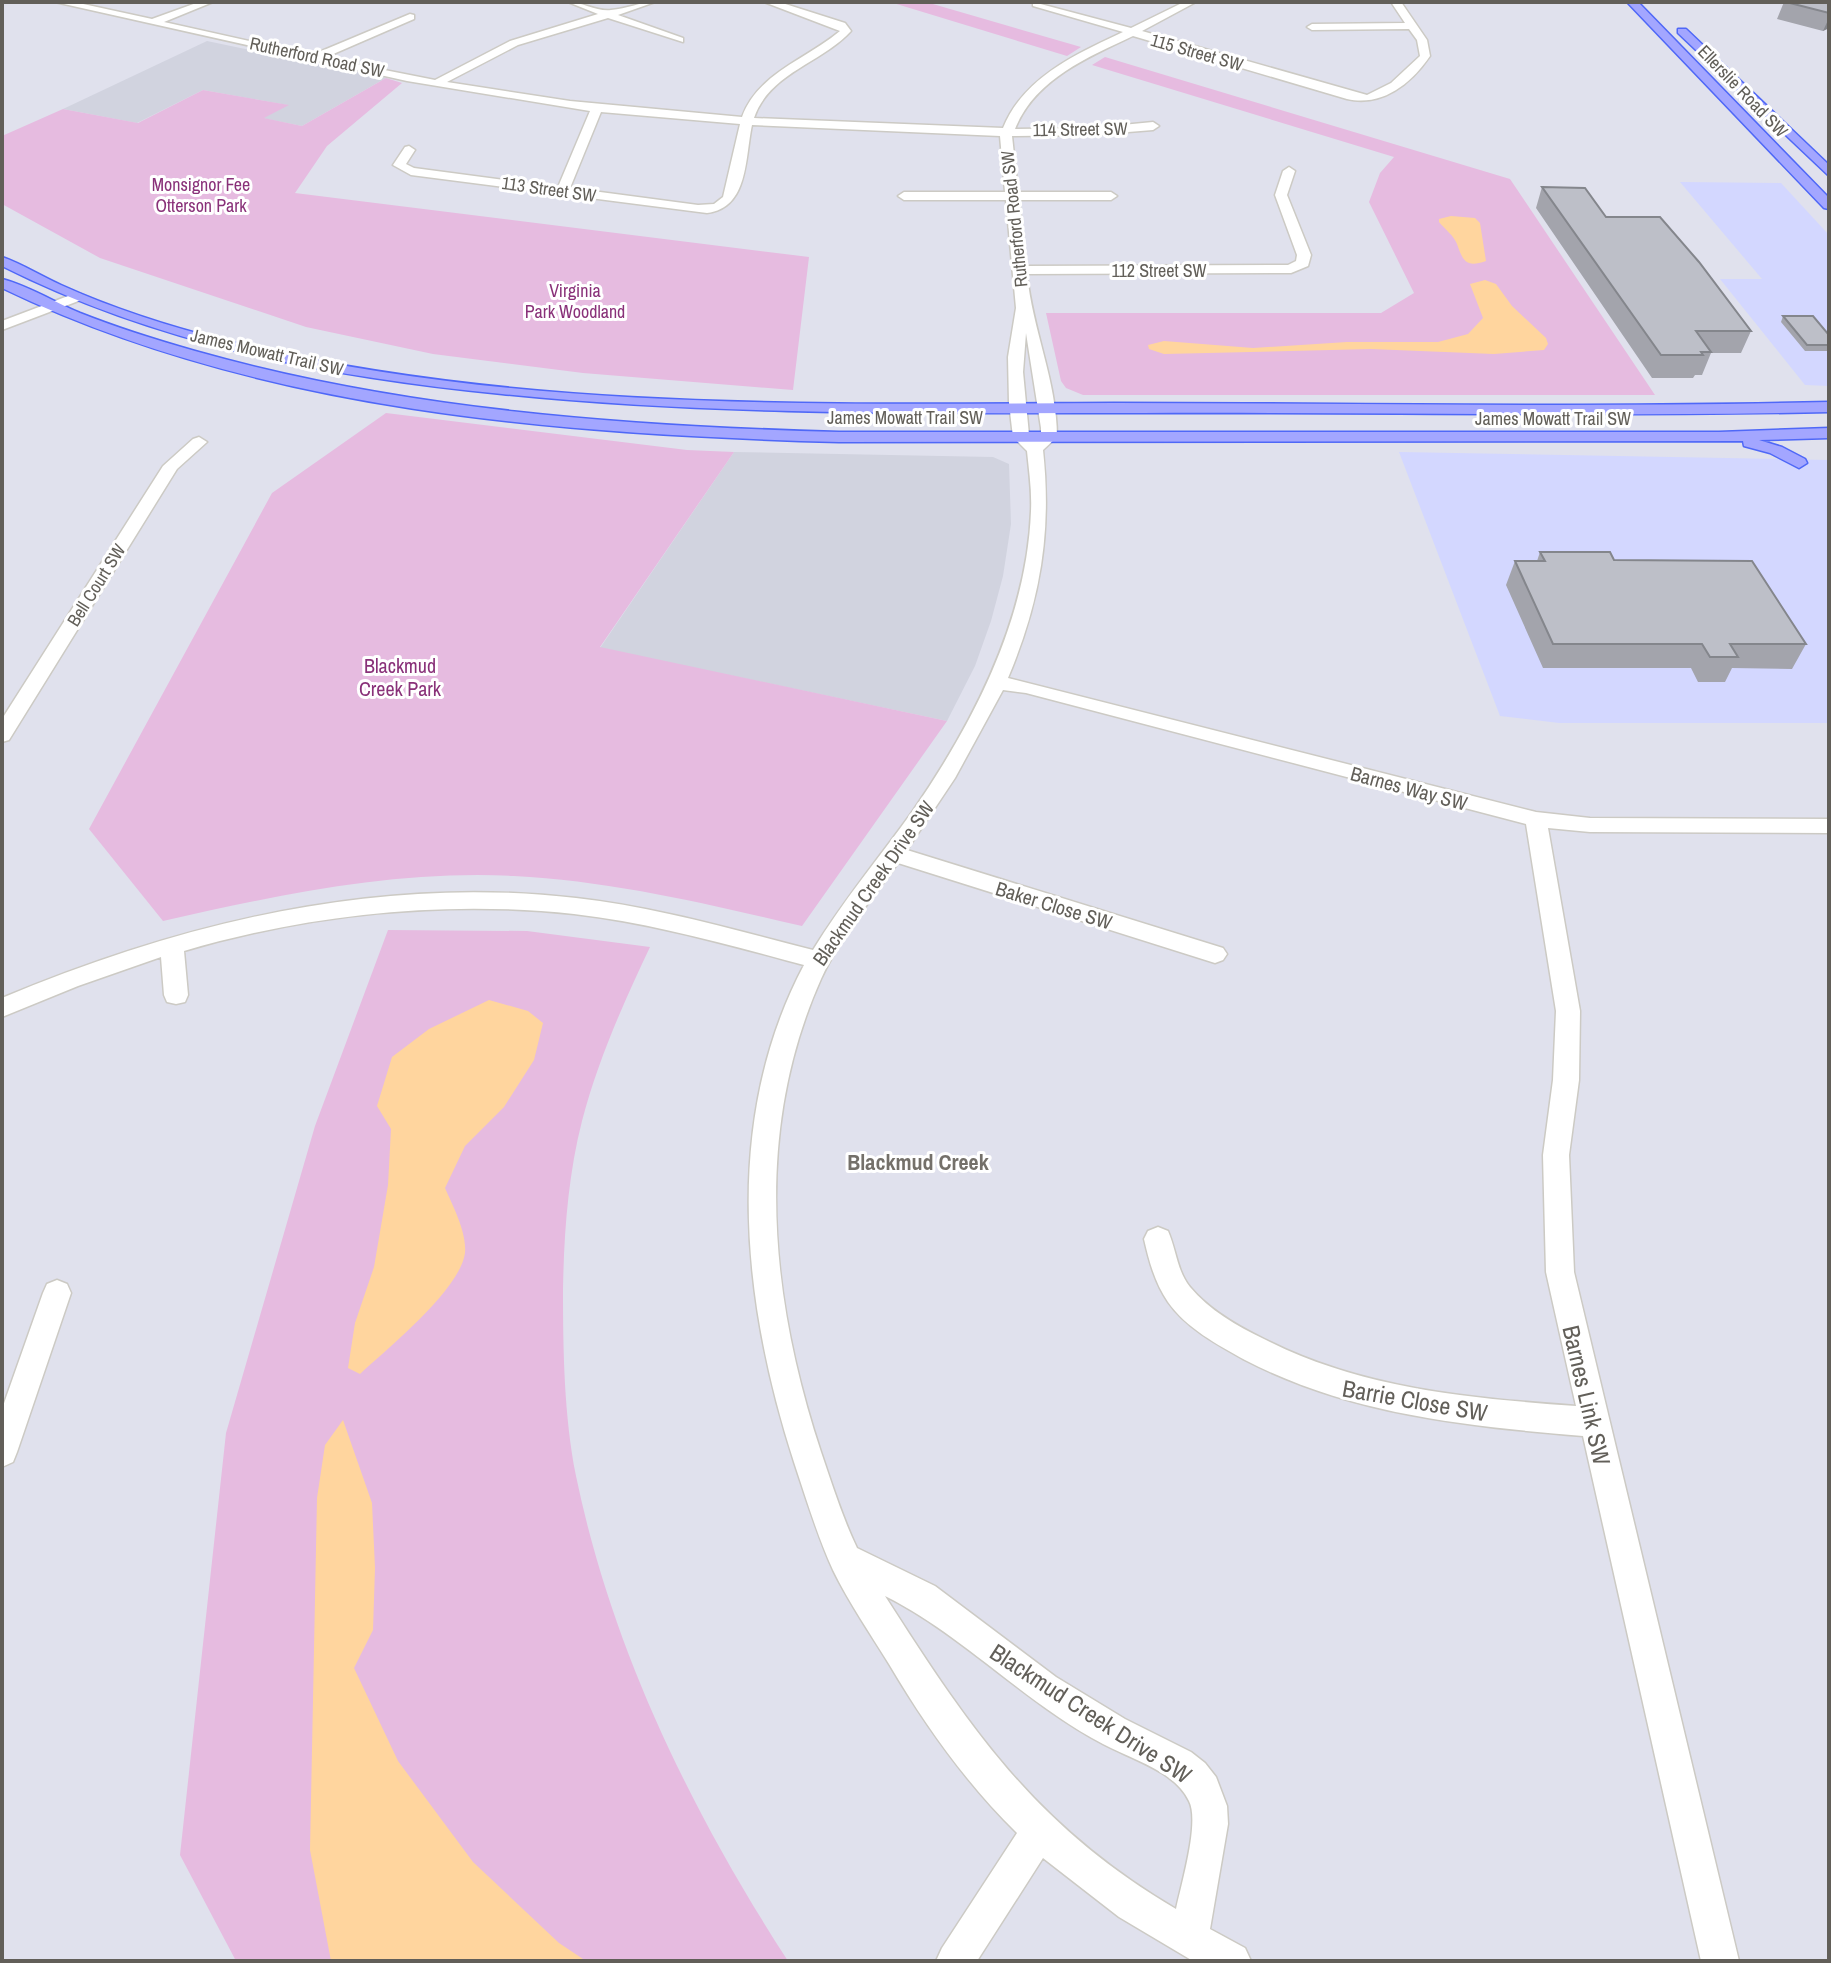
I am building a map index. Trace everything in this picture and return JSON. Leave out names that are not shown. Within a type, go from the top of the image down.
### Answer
[{"type":"main road","name":"Ellerslie Road SW","points":[[1632,2],[1829,205]]},
{"type":"main road","name":"Ellerslie Road SW","points":[[1673,23],[1829,174]]},
{"type":"main road","points":[[1708,83],[1756,118],[1805,164],[1829,174]]},
{"type":"main road","points":[[1795,171],[1817,178],[1829,189]]},
{"type":"main road","name":"James Mowatt Trail SW","points":[[2,261],[70,294],[211,342],[370,375],[510,391],[675,403],[1017,413],[1046,408],[1829,408]]},
{"type":"main road","name":"James Mowatt Trail SW","points":[[2,283],[46,304],[158,346],[340,389],[499,415],[667,430],[839,437],[1038,438],[1616,438],[1828,433]]},
{"type":"main road","points":[[1038,438],[1364,408]]},
{"type":"main road","points":[[1560,408],[1598,421],[1616,438],[1624,431],[1646,426],[1763,419],[1829,408]]},
{"type":"main road","points":[[667,430],[1017,413]]},
{"type":"main road","points":[[1719,437],[1776,450],[1799,463],[1803,446],[1828,433]]},
{"type":"street","name":"Rutherford Road SW","points":[[60,2],[437,83],[574,105],[747,120],[1007,130]]},
{"type":"street","points":[[154,22],[208,2]]},
{"type":"street","points":[[573,2],[679,40]]},
{"type":"street","points":[[437,83],[514,43],[650,2]]},
{"type":"street","points":[[747,120],[752,106],[762,93],[844,34],[845,27],[769,2]]},
{"type":"street","name":"Rutherford Road SW","points":[[1038,438],[1017,413],[1013,386],[1014,347],[1023,308],[1007,130],[1021,103],[1036,88],[1130,33],[1191,2]]},
{"type":"street","points":[[1396,2],[1413,26]]},
{"type":"street","name":"115 Street SW","points":[[1037,4],[1359,98],[1380,95],[1423,61],[1425,45],[1413,26]]},
{"type":"street","points":[[316,57],[410,17]]},
{"type":"street","points":[[1312,27],[1413,26]]},
{"type":"street","points":[[574,105],[589,93]]},
{"type":"street","points":[[563,191],[597,108]]},
{"type":"street","name":"113 Street SW","points":[[409,150],[399,165],[411,171],[689,208],[719,207],[731,197],[747,120]]},
{"type":"street","name":"114 Street SW","points":[[1007,130],[1117,131],[1153,126]]},
{"type":"street","name":"112 Street SW","points":[[1020,270],[1276,270],[1299,267],[1304,255],[1281,195],[1289,171]]},
{"type":"street","points":[[904,196],[1111,196]]},
{"type":"street","points":[[2,326],[70,294]]},
{"type":"street","points":[[2,316],[46,304]]},
{"type":"street","name":"Rutherford Road SW","points":[[1023,308],[1033,332],[1046,408],[1038,438]]},
{"type":"street","name":"Blackmud Creek Drive SW","points":[[1038,438],[1039,507],[1034,562],[1023,612],[998,683],[959,757],[817,960],[787,1033],[775,1074],[763,1152],[760,1242],[767,1308],[786,1394],[846,1560],[933,1705],[994,1783],[1039,1831],[1089,1874],[1189,1939],[1232,1961]]},
{"type":"street","name":"Bell Court SW","points":[[2,735],[171,466],[199,442]]},
{"type":"street","name":"Barnes Way SW","points":[[998,683],[1026,687],[1536,819],[1590,825],[1829,826]]},
{"type":"street","name":"Barnes Link SW","points":[[1536,819],[1568,1011],[1567,1069],[1556,1155],[1559,1258],[1567,1314],[1720,1961]]},
{"type":"street","name":"Baker Close SW","points":[[894,854],[1215,954]]},
{"type":"street","points":[[2,1007],[93,970],[172,945],[334,911],[416,903],[523,902],[647,917],[817,960]]},
{"type":"street","points":[[172,945],[176,995]]},
{"type":"street","name":"Barrie Close SW","points":[[1158,1239],[1166,1268],[1181,1296],[1221,1331],[1290,1368],[1363,1395],[1409,1404],[1455,1411],[1593,1422]]},
{"type":"street","points":[[2,1452],[57,1293]]},
{"type":"street","name":"Blackmud Creek Drive SW","points":[[846,1560],[923,1598],[1044,1689],[1193,1775],[1203,1790],[1210,1824],[1189,1939]]},
{"type":"street","points":[[955,1961],[1039,1831]]},
{"type":"shaded area","points":[[207,41],[386,78],[302,126],[262,118],[287,105],[203,90],[137,123],[63,109]]},
{"type":"shaded area","points":[[1680,182],[1781,183],[1829,235],[1829,386],[1805,385],[1720,279],[1762,279]]},
{"type":"shaded area","points":[[1451,216],[1475,218],[1480,223],[1486,261],[1466,262],[1454,238],[1439,222],[1439,219]]},
{"type":"shaded area","points":[[1485,280],[1496,284],[1512,306],[1546,338],[1548,344],[1544,350],[1494,354],[1371,349],[1164,354],[1149,349],[1148,345],[1164,341],[1253,348],[1347,342],[1438,342],[1468,334],[1483,318],[1470,284]]},
{"type":"shaded area","points":[[734,452],[993,457],[1009,464],[1011,524],[1003,576],[975,666],[947,721],[600,648]]},
{"type":"shaded area","points":[[1399,452],[1829,460],[1829,723],[1559,723],[1500,716]]},
{"type":"shaded area","points":[[489,1000],[528,1011],[543,1023],[534,1060],[504,1107],[465,1146],[445,1188],[464,1237],[465,1253],[460,1268],[421,1318],[360,1374],[348,1368],[355,1323],[374,1267],[388,1185],[391,1129],[377,1106],[392,1057],[429,1029]]},
{"type":"shaded area","points":[[343,1420],[372,1503],[375,1568],[373,1630],[354,1668],[398,1761],[473,1862],[559,1943],[586,1961],[331,1961],[310,1850],[317,1498],[325,1445]]},
{"type":"green space","points":[[890,2],[926,2],[1081,47],[1067,56]]},
{"type":"green space","points":[[1105,57],[1510,179],[1655,395],[1083,395],[1066,388],[1061,381],[1046,313],[1381,313],[1414,293],[1369,202],[1380,173],[1394,157],[1092,65]]},
{"type":"green space","points":[[386,78],[402,83],[327,146],[295,193],[809,257],[793,390],[583,373],[433,354],[306,327],[100,258],[2,204],[2,136],[63,109],[138,123],[203,90],[289,105],[264,118],[302,126]]},
{"type":"green space","name":"Blackmud Creek Park","points":[[386,413],[687,450],[734,452],[600,647],[947,721],[802,926],[623,888],[551,879],[469,875],[337,886],[163,921],[89,829],[272,493]]},
{"type":"green space","points":[[388,930],[527,931],[650,947],[603,1054],[582,1121],[573,1163],[563,1289],[565,1383],[572,1453],[592,1541],[634,1667],[688,1788],[719,1847],[788,1961],[236,1961],[180,1855],[226,1433],[315,1126]]},
{"type":"building","points":[[1786,2],[1829,2],[1829,13]]},
{"type":"building","points":[[1542,187],[1585,188],[1606,217],[1660,217],[1699,262],[1751,331],[1696,331],[1711,352],[1701,352],[1703,355],[1661,355]]},
{"type":"building","points":[[1783,316],[1813,316],[1829,335],[1829,345],[1807,345]]},
{"type":"building","points":[[1540,552],[1610,552],[1614,560],[1752,561],[1806,644],[1730,644],[1738,657],[1710,657],[1702,644],[1553,644],[1515,561],[1545,561]]},
{"type":"district","name":"Blackmud Creek","points":[[918,1162]]},
{"type":"park label","name":"Monsignor Fee Otterson Park","points":[[201,194]]},
{"type":"park label","name":"Virginia Park Woodland","points":[[575,300]]}]
